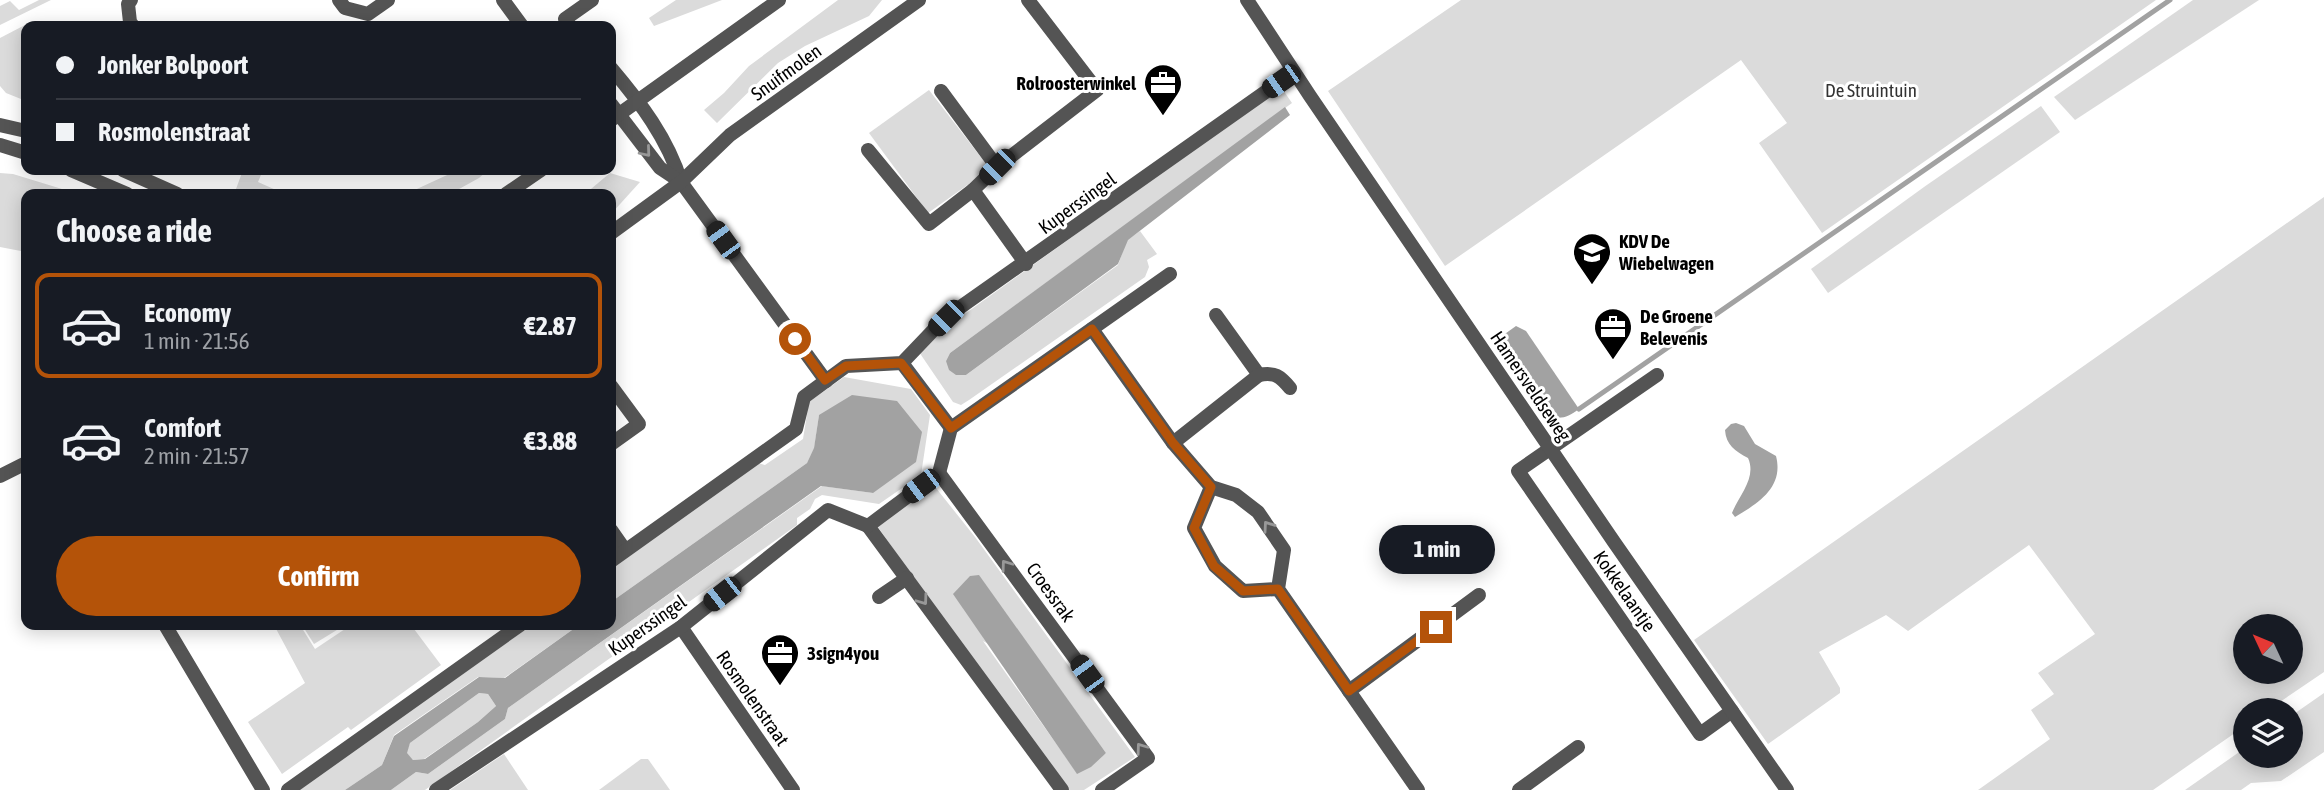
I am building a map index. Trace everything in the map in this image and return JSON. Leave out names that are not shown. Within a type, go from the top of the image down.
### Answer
[{"type":"street","points":[[340,0],[345,8],[368,14],[388,0]]},
{"type":"street","points":[[503,0],[518,21]]},
{"type":"street","points":[[567,21],[592,0]]},
{"type":"street","points":[[616,112],[637,102],[779,0]]},
{"type":"street","name":"Snuifmolen","points":[[616,229],[681,182],[730,135],[919,0]]},
{"type":"street","points":[[868,150],[929,224],[973,190],[997,167],[1097,90],[1028,0]]},
{"type":"street","name":"Hamersveldseweg","points":[[1247,0],[1551,449],[1787,790]]},
{"type":"street","points":[[126,1],[130,21]]},
{"type":"street","points":[[616,75],[664,140],[674,159],[681,182],[825,380]]},
{"type":"street","name":"Kuperssingel","points":[[901,363],[946,318],[1026,264],[1281,81]]},
{"type":"street","points":[[941,91],[997,167]]},
{"type":"street","points":[[616,117],[660,168],[681,182]]},
{"type":"street","points":[[0,125],[21,130]]},
{"type":"street","points":[[0,145],[21,151]]},
{"type":"street","points":[[83,175],[115,189]]},
{"type":"street","points":[[133,175],[161,189]]},
{"type":"street","points":[[513,189],[534,175]]},
{"type":"street","points":[[973,190],[1026,264]]},
{"type":"street","points":[[1062,790],[868,526],[939,472],[951,428],[1170,274]]},
{"type":"street","points":[[1216,315],[1259,375]]},
{"type":"street","points":[[1092,329],[1173,443],[1211,487],[1236,495],[1258,512],[1284,550],[1278,589],[1418,790]]},
{"type":"street","points":[[616,557],[796,429],[804,397],[846,366],[901,363],[951,428]]},
{"type":"street","points":[[1173,443],[1259,375],[1279,375],[1290,388]]},
{"type":"street","points":[[1551,449],[1657,375]]},
{"type":"street","points":[[616,393],[639,424],[616,440]]},
{"type":"street","name":"Kokkelaantje","points":[[1551,449],[1518,471],[1700,734],[1732,712]]},
{"type":"street","points":[[0,476],[21,466]]},
{"type":"street","name":"Croessrak","points":[[939,472],[1148,758],[1102,790]]},
{"type":"street","points":[[1211,487],[1194,528],[1214,566],[1243,591],[1278,589]]},
{"type":"street","name":"Kuperssingel","points":[[436,790],[681,627],[828,510],[868,526]]},
{"type":"street","points":[[616,537],[625,550]]},
{"type":"street","points":[[879,597],[907,578]]},
{"type":"street","points":[[1349,691],[1479,595]]},
{"type":"street","name":"Rosmolenstraat","points":[[681,627],[793,790]]},
{"type":"street","points":[[168,630],[263,790]]},
{"type":"street","points":[[288,790],[513,630]]},
{"type":"street","points":[[1519,790],[1578,747]]},
{"type":"green space","points":[[39,0],[51,0],[0,25],[0,6],[10,1],[19,10]]},
{"type":"green space","points":[[676,0],[722,0],[654,26],[649,18]]},
{"type":"green space","points":[[838,0],[882,0],[869,16],[805,46],[778,63],[717,123],[704,110],[749,66]]},
{"type":"green space","name":"De Struintuin","points":[[1461,0],[2156,0],[1822,233],[1759,143],[1787,123],[1741,60],[1445,266],[1328,91]]},
{"type":"green space","points":[[2193,0],[2259,0],[2075,120],[2054,97]]},
{"type":"green space","points":[[21,27],[21,99],[6,93],[0,86],[0,38]]},
{"type":"green space","points":[[1281,87],[1292,103],[950,353],[946,361],[966,375],[1118,265],[1127,240],[1140,231],[1157,254],[1147,260],[1149,267],[1145,277],[969,400],[961,405],[953,402],[919,352],[923,344]]},
{"type":"green space","points":[[929,90],[990,169],[928,213],[869,133]]},
{"type":"green space","points":[[2041,106],[2060,132],[1828,293],[1811,269]]},
{"type":"green space","points":[[0,173],[13,174],[62,189],[21,189],[21,251],[0,247]]},
{"type":"green space","points":[[241,175],[261,175],[258,182],[274,189],[236,189]]},
{"type":"green space","points":[[447,175],[482,175],[459,189],[417,189]]},
{"type":"green space","points":[[608,175],[640,182],[616,208],[616,189],[591,189]]},
{"type":"green space","points":[[2324,197],[2324,672],[2286,698],[2233,698],[2233,734],[2153,790],[1978,790],[2050,739],[2031,710],[2054,694],[2038,673],[2095,634],[2029,545],[1908,631],[1886,615],[1819,652],[1840,688],[1840,693],[1768,744],[1694,640]]},
{"type":"green space","points":[[844,377],[911,389],[930,415],[921,475],[879,504],[822,495],[815,499],[810,509],[797,518],[797,525],[425,790],[391,790],[416,772],[428,774],[505,719],[508,708],[822,486],[873,493],[819,415],[814,449],[807,463],[616,598],[616,564],[758,463],[765,465],[803,439],[809,402]]},
{"type":"green space","points":[[932,483],[975,537],[1135,757],[1084,790],[1064,790],[876,524]],"holes":[[[983,641],[1052,678],[1106,753],[1077,773]]]},
{"type":"green space","points":[[277,630],[303,630],[315,649],[344,630],[415,630],[441,665],[351,730],[348,727],[282,774],[248,722],[305,683]]},
{"type":"green space","points":[[305,630],[337,630],[314,644]]},
{"type":"green space","points":[[525,630],[572,630],[504,678],[478,677],[394,735],[382,765],[345,790],[297,790]]},
{"type":"green space","points":[[479,693],[488,694],[496,706],[478,722],[424,759],[413,760],[406,753],[410,743]]},
{"type":"green space","points":[[2324,693],[2324,752],[2303,766],[2303,708]]},
{"type":"green space","points":[[504,754],[528,790],[450,790]]},
{"type":"green space","points":[[2233,756],[2233,768],[2300,768],[2281,781],[2251,783],[2241,790],[2185,790]]},
{"type":"green space","points":[[641,759],[648,759],[670,790],[599,790]]},
{"type":"shaded area","points":[[1285,107],[1290,115],[1128,240],[1118,264],[966,375],[956,375],[949,370],[946,361],[950,353]]},
{"type":"shaded area","points":[[1516,326],[1526,331],[1579,409],[1563,417],[1546,415],[1498,343],[1502,336]]},
{"type":"shaded area","points":[[852,395],[897,401],[922,432],[916,462],[873,493],[821,486],[508,708],[505,719],[428,774],[416,772],[391,790],[345,790],[382,765],[394,736],[479,677],[505,678],[572,630],[616,630],[616,598],[807,463],[814,448],[819,415]],"holes":[[[479,693],[488,694],[496,706],[425,759],[413,760],[407,753],[410,743]]]},
{"type":"shaded area","points":[[1736,423],[1744,426],[1755,444],[1776,456],[1778,467],[1768,493],[1735,517],[1732,513],[1750,472],[1748,458],[1727,440],[1725,430]]},
{"type":"shaded area","points":[[979,575],[1106,753],[1091,767],[1077,774],[953,594],[970,576]]},
{"type":"waterway","points":[[1579,409],[2170,0]]},
{"type":"place","name":"Rolroosterwinkel","points":[[1163,117]]},
{"type":"place","name":"KDV De Wiebelwagen","points":[[1592,286]]},
{"type":"place","name":"De Groene Belevenis","points":[[1613,361]]},
{"type":"place","name":"3sign4you","points":[[780,687]]},
{"type":"route","points":[[795,339],[825,380],[846,366],[901,363],[951,428],[1092,329],[1173,443],[1211,487],[1194,528],[1214,566],[1243,591],[1278,589],[1349,691],[1436,627]]}]
